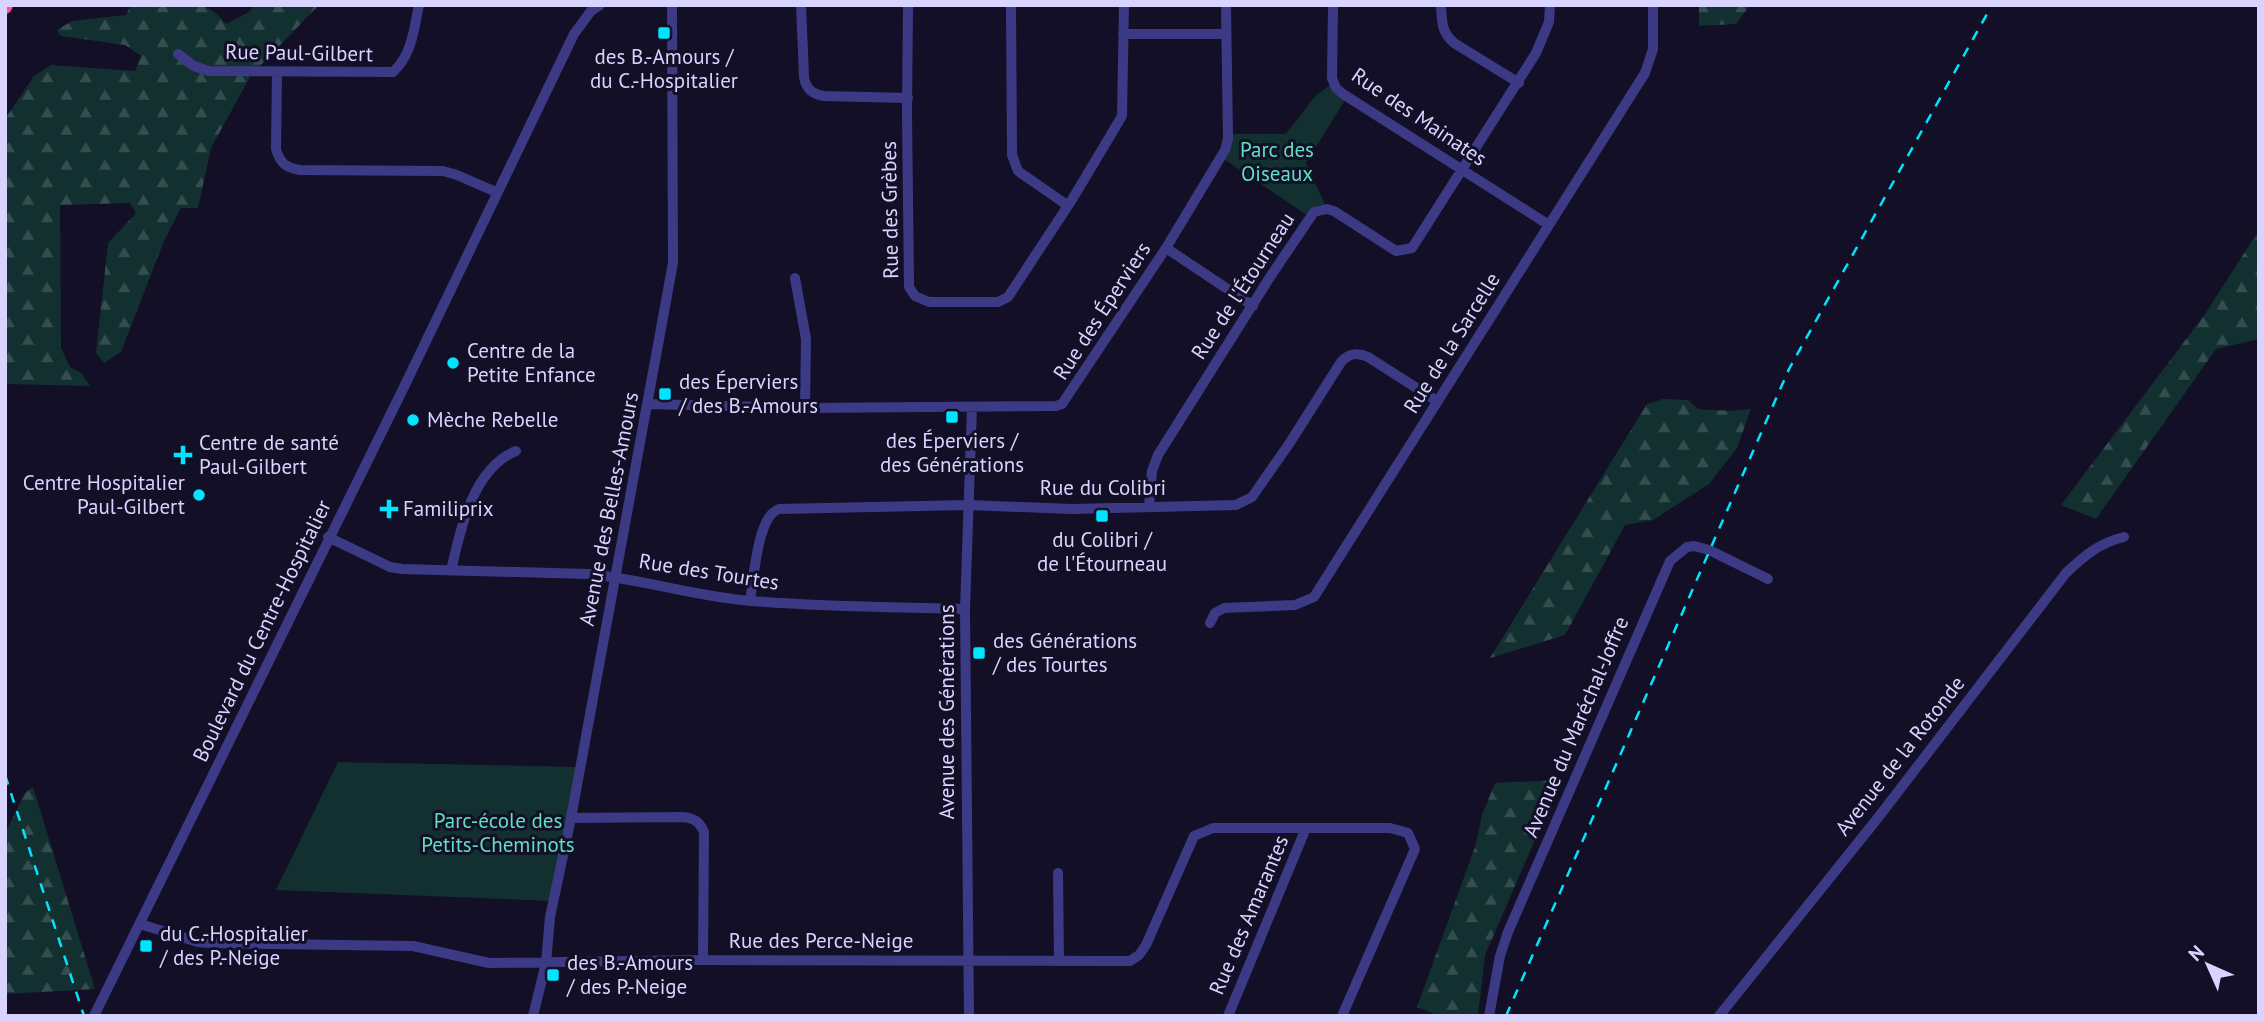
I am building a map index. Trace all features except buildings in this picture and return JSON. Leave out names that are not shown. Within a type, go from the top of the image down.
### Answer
[{"type":"street","name":"Rue Paul-Gilbert","points":[[178,54],[194,66],[208,71],[393,72],[403,64],[409,50],[419,5]]},
{"type":"street","name":"Boulevard du Centre-Hospitalier","points":[[94,1016],[433,328],[574,34],[591,11],[600,5]]},
{"type":"street","name":"Avenue des Belles-Amours","points":[[533,1016],[546,962],[550,917],[571,818],[673,263],[671,5]]},
{"type":"street","points":[[801,5],[804,77],[805,84],[813,93],[824,96],[908,99],[908,5]]},
{"type":"street","points":[[1011,5],[1014,165],[1018,171],[1068,205]]},
{"type":"street","name":"Rue des Grèbes","points":[[908,99],[909,287],[915,296],[929,302],[1004,300],[1008,298],[1068,205],[1122,116],[1124,5]]},
{"type":"street","name":"Rue des Éperviers","points":[[648,404],[805,408],[972,408],[1062,404],[1166,248],[1223,154],[1227,143],[1226,5]]},
{"type":"street","name":"Rue des Mainates","points":[[1333,5],[1332,78],[1336,88],[1549,225]]},
{"type":"street","points":[[1441,5],[1442,25],[1446,35],[1454,43],[1519,83]]},
{"type":"street","name":"Rue de l'Étourneau","points":[[1149,507],[1152,471],[1158,455],[1314,212],[1327,209],[1334,211],[1395,251],[1406,250],[1415,245],[1519,83],[1547,30],[1550,5]]},
{"type":"street","name":"Rue de la Sarcelle","points":[[1210,623],[1215,613],[1224,608],[1295,605],[1314,597],[1645,73],[1653,49],[1653,5]]},
{"type":"street","points":[[1123,34],[1226,34]]},
{"type":"street","points":[[277,72],[276,149],[280,161],[288,168],[443,171],[496,192]]},
{"type":"street","points":[[1166,248],[1253,306]]},
{"type":"street","points":[[795,278],[806,339],[805,408]]},
{"type":"street","name":"Rue du Colibri","points":[[750,601],[763,525],[774,511],[779,509],[968,505],[1072,509],[1236,505],[1252,497],[1341,362],[1350,354],[1359,353],[1368,357],[1437,401]]},
{"type":"street","name":"Avenue des Générations","points":[[968,1016],[965,609],[972,408]]},
{"type":"street","points":[[451,570],[462,523],[482,482],[494,463],[516,451]]},
{"type":"street","name":"Rue des Tourtes","points":[[328,537],[390,567],[402,569],[588,574],[616,576],[688,592],[750,601],[965,609]]},
{"type":"street","name":"Avenue de la Rotonde","points":[[1719,1016],[1877,818],[2066,573],[2088,552],[2106,542],[2124,537]]},
{"type":"street","name":"Avenue du Maréchal-Joffre","points":[[1489,1016],[1500,956],[1508,932],[1671,561],[1687,547],[1702,547],[1768,579]]},
{"type":"street","points":[[571,818],[682,817],[699,822],[704,832],[703,960]]},
{"type":"street","name":"Rue des Perce-Neige","points":[[140,924],[198,942],[413,946],[489,963],[703,960],[1130,961],[1139,955],[1146,945],[1194,836],[1213,828],[1390,828],[1408,833],[1415,849],[1342,1016]]},
{"type":"street","name":"Rue des Amarantes","points":[[1228,1016],[1306,828]]},
{"type":"street","points":[[1058,873],[1059,961]]},
{"type":"green space","points":[[131,5],[203,5],[226,24],[249,12],[255,5],[319,5],[251,75],[211,148],[198,208],[181,208],[164,241],[121,352],[104,363],[96,353],[108,243],[136,213],[130,203],[60,205],[61,348],[70,367],[81,373],[90,386],[5,384],[5,119],[34,76],[51,65],[135,71],[141,56],[125,45],[61,36],[57,30],[72,21],[126,15]]},
{"type":"green space","points":[[1699,5],[1750,5],[1736,24],[1699,26]]},
{"type":"green space","name":"Parc des Oiseaux","points":[[1333,83],[1347,97],[1306,163],[1327,209],[1311,218],[1221,157],[1228,134],[1286,134],[1316,95]]},
{"type":"green space","points":[[2259,230],[2259,339],[2216,349],[2096,519],[2061,505],[2205,314]]},
{"type":"green space","points":[[1663,399],[1688,400],[1698,409],[1751,409],[1737,448],[1709,484],[1653,520],[1625,525],[1565,635],[1490,658],[1647,404]]},
{"type":"green space","name":"Parc-école des Petits-Cheminots","points":[[338,762],[579,767],[553,901],[276,890]]},
{"type":"green space","points":[[1561,780],[1485,955],[1478,1016],[1440,1016],[1417,1007],[1476,844],[1482,815],[1495,783]]},
{"type":"green space","points":[[33,787],[95,989],[5,994],[5,833],[25,793]]},
{"type":"railway","points":[[1506,1016],[1789,369],[1992,5]]},
{"type":"railway","points":[[5,775],[84,1016]]},
{"type":"place","name":"des B.-Amours / du C.-Hospitalier","points":[[664,33]]},
{"type":"place","name":"Centre de la Petite Enfance","points":[[453,363]]},
{"type":"place","name":"des Éperviers / des B.-Amours","points":[[665,394]]},
{"type":"place","name":"des Éperviers / des Générations","points":[[952,417]]},
{"type":"place","name":"Mèche Rebelle","points":[[413,420]]},
{"type":"place","name":"Centre de santé Paul-Gilbert","points":[[183,455]]},
{"type":"place","name":"Centre Hospitalier Paul-Gilbert","points":[[199,495]]},
{"type":"place","name":"Familiprix","points":[[389,509]]},
{"type":"place","name":"du Colibri / de l'Étourneau","points":[[1102,516]]},
{"type":"place","name":"des Générations / des Tourtes","points":[[979,653]]},
{"type":"place","name":"du C.-Hospitalier / des P.-Neige","points":[[146,946]]},
{"type":"place","name":"des B.-Amours / des P.-Neige","points":[[553,975]]}]
